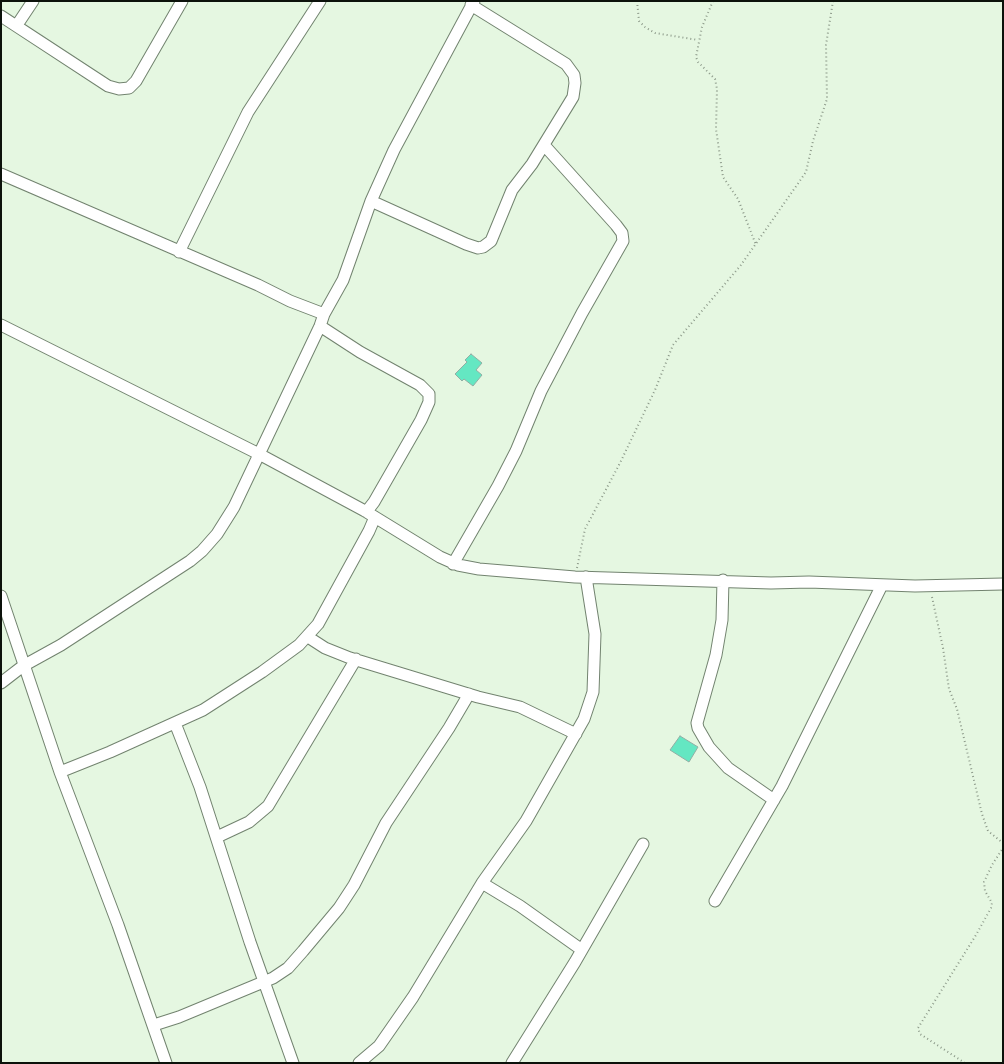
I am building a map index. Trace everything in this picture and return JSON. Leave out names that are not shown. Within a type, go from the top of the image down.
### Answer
[{"type":"street","points":[[1,27],[15,24],[33,1]]},
{"type":"street","points":[[1,16],[108,86],[119,89],[129,88],[136,81],[182,1]]},
{"type":"street","points":[[179,252],[248,112],[320,1]]},
{"type":"street","points":[[1,683],[23,666],[61,645],[202,551],[217,534],[234,507],[320,326],[324,314],[343,280],[371,201],[394,150],[472,3],[554,56],[571,69],[575,83],[572,97],[544,145],[512,190],[491,240],[483,247],[478,248],[466,244],[371,201]]},
{"type":"street","points":[[453,564],[498,486],[516,451],[541,391],[582,313],[623,241],[622,233],[616,225],[544,145]]},
{"type":"street","points":[[1,174],[258,285],[290,301],[324,314]]},
{"type":"street","points":[[1,325],[259,454],[370,514],[453,564],[479,570],[581,577],[882,585],[1003,584]]},
{"type":"street","points":[[60,772],[110,752],[202,710],[299,646],[318,624],[332,599],[370,514],[367,511],[374,502],[421,420],[429,402],[430,394],[420,385],[360,352],[320,326]]},
{"type":"street","points":[[359,1063],[379,1046],[400,1016],[433,965],[482,882],[526,821],[584,719],[593,692],[595,634],[581,577]]},
{"type":"street","points":[[723,580],[722,620],[716,655],[697,723],[698,728],[709,747],[728,768],[774,800]]},
{"type":"street","points":[[715,901],[774,800],[820,712],[882,585]]},
{"type":"street","points":[[1,596],[23,666],[60,772],[118,925],[166,1063]]},
{"type":"street","points":[[308,637],[325,648],[356,659],[469,694],[520,707],[576,734]]},
{"type":"street","points":[[217,837],[249,822],[268,806],[356,659]]},
{"type":"street","points":[[154,1025],[186,1015],[265,982],[288,968],[327,925],[339,908],[354,885],[386,823],[449,728],[469,694]]},
{"type":"street","points":[[175,723],[217,837],[250,942],[293,1063]]},
{"type":"street","points":[[512,1063],[582,950],[643,844]]},
{"type":"street","points":[[482,882],[520,906],[582,950]]},
{"type":"path","points":[[637,1],[640,21],[645,28],[655,32],[698,40]]},
{"type":"path","points":[[713,1],[698,40],[696,57],[698,62],[714,79],[716,89],[716,129],[724,177],[738,199],[756,245]]},
{"type":"path","points":[[581,577],[585,529],[620,464],[655,390],[664,364],[673,345],[742,265],[800,182],[810,162],[813,141],[826,99],[826,45],[832,1]]},
{"type":"path","points":[[929,585],[939,626],[948,689],[956,709],[982,814],[988,831],[1003,843]]},
{"type":"path","points":[[965,1063],[920,1034],[918,1028],[976,936],[991,908],[992,903],[983,885],[992,865],[1003,848]]},
{"type":"building","points":[[471,354],[482,363],[476,370],[482,375],[473,386],[464,379],[462,381],[455,374],[467,362],[465,360]]},
{"type":"building","points":[[680,736],[698,747],[689,762],[670,750]]}]
